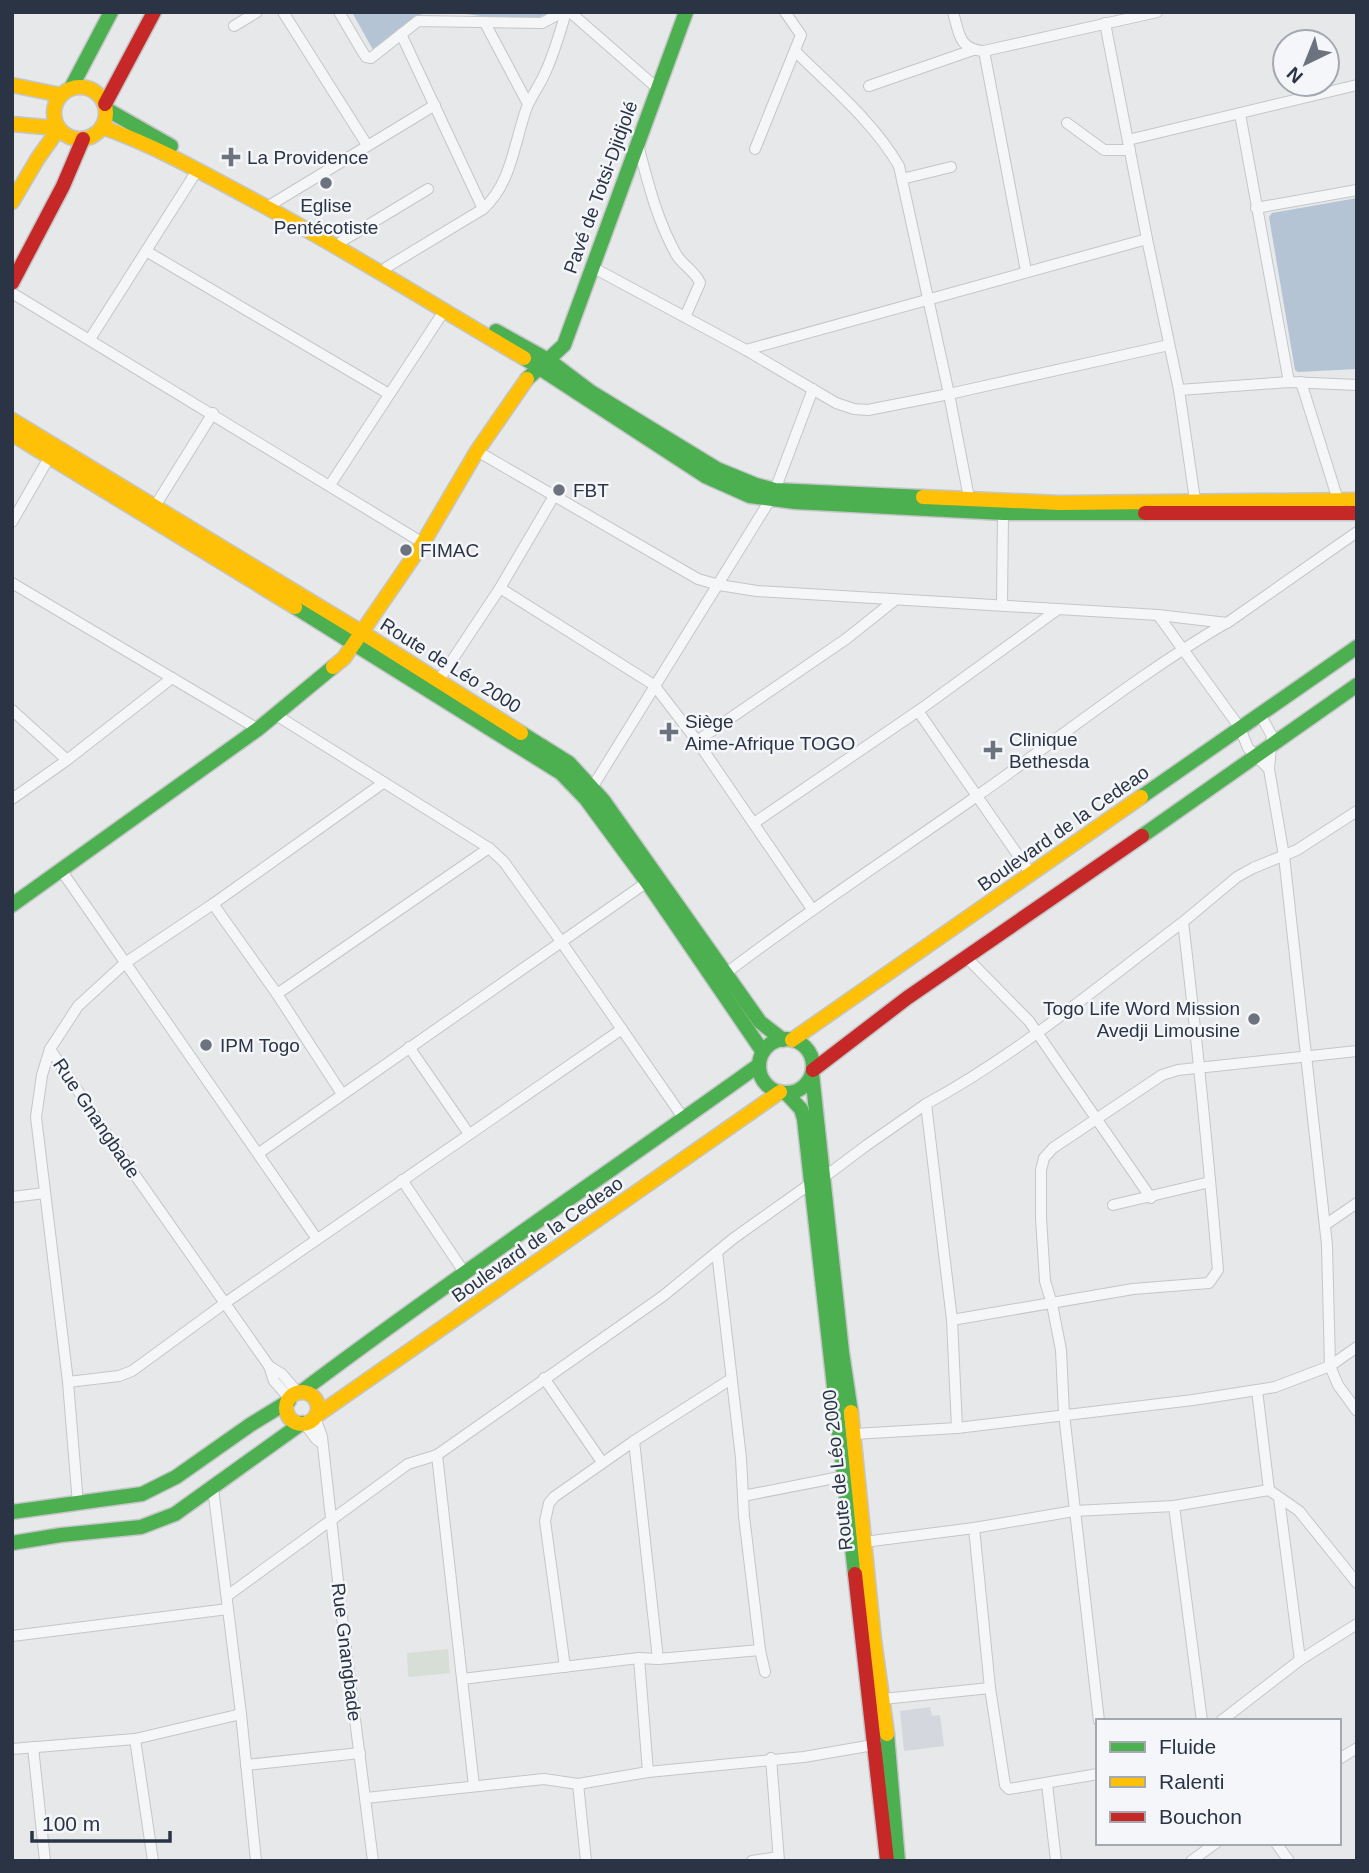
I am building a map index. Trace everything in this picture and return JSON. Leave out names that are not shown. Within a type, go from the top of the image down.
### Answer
[{"type":"main road","points":[[12,202],[57,129],[54,108],[111,12]]},
{"type":"main road","points":[[12,124],[57,129],[74,138],[90,137],[102,127],[105,107],[154,12]]},
{"type":"main road","name":"Pavé de Totsi-Djidjolé","points":[[12,905],[258,729],[331,671],[359,638],[423,542],[477,451],[524,383],[564,345],[686,12]]},
{"type":"main road","points":[[12,85],[66,91],[87,88],[94,91],[105,107],[271,204],[444,311],[545,364]]},
{"type":"main road","points":[[102,127],[131,137],[342,241],[717,469],[773,495],[970,506],[1060,502],[1357,500]]},
{"type":"main road","points":[[12,283],[63,186],[83,139]]},
{"type":"main road","name":"Route de Léo 2000","points":[[12,420],[151,512]]},
{"type":"main road","name":"Route de Léo 2000","points":[[12,435],[151,512],[359,638],[589,793]]},
{"type":"main road","points":[[970,506],[1003,513],[1357,513]]},
{"type":"main road","name":"Route de Léo 2000","points":[[359,638],[439,680],[561,757],[760,1022],[788,1040]]},
{"type":"main road","name":"Boulevard de la Cedeao","points":[[788,1040],[1357,647]]},
{"type":"main road","points":[[812,1072],[813,1062],[806,1048],[788,1040],[775,1042],[761,1058],[765,1082],[783,1093],[802,1088],[812,1072],[856,1034],[1357,685]]},
{"type":"main road","name":"Route de Léo 2000","points":[[651,879],[761,1058]]},
{"type":"main road","name":"Boulevard de la Cedeao","points":[[12,1512],[142,1494],[176,1477],[684,1119],[761,1058]]},
{"type":"main road","name":"Route de Léo 2000","points":[[812,1072],[816,1181],[856,1601],[898,1861]]},
{"type":"main road","name":"Route de Léo 2000","points":[[783,1093],[800,1110],[804,1119],[816,1181],[854,1434],[883,1699],[881,1744],[887,1861]]},
{"type":"main road","name":"Boulevard de la Cedeao","points":[[12,1544],[152,1524],[174,1514],[783,1093]]},
{"type":"main road","points":[[307,1393],[316,1400],[318,1405],[310,1420],[297,1423],[289,1416],[294,1396],[307,1393]]},
{"type":"street","points":[[234,26],[257,12]]},
{"type":"street","points":[[283,12],[367,145]]},
{"type":"street","points":[[339,12],[366,57],[371,58],[418,21],[542,23],[566,12]]},
{"type":"street","points":[[566,12],[657,88]]},
{"type":"street","points":[[387,267],[483,209],[496,197],[504,181],[528,104],[545,74],[558,42],[566,12]]},
{"type":"street","points":[[755,149],[801,35],[785,12]]},
{"type":"street","points":[[953,12],[965,46],[979,50]]},
{"type":"street","points":[[869,86],[979,50],[1157,12]]},
{"type":"street","points":[[485,23],[528,104]]},
{"type":"street","points":[[1105,23],[1179,390],[1195,500]]},
{"type":"street","points":[[401,34],[483,209]]},
{"type":"street","points":[[979,50],[1026,271]]},
{"type":"street","points":[[795,51],[869,124],[899,166],[949,394],[970,506]]},
{"type":"street","points":[[1067,123],[1104,150],[1112,152],[1240,114],[1357,85]]},
{"type":"street","points":[[271,204],[435,105]]},
{"type":"street","points":[[1240,114],[1289,382]]},
{"type":"street","points":[[638,141],[662,228],[685,268],[699,278],[700,282],[685,317]]},
{"type":"street","points":[[902,179],[951,167]]},
{"type":"street","points":[[90,339],[198,169]]},
{"type":"street","points":[[342,241],[428,189]]},
{"type":"street","points":[[1256,208],[1357,190]]},
{"type":"street","points":[[746,350],[1147,239]]},
{"type":"street","points":[[146,251],[389,394]]},
{"type":"street","points":[[592,267],[854,410],[868,410],[949,394],[1168,345]]},
{"type":"street","points":[[12,293],[423,542]]},
{"type":"street","points":[[330,485],[444,311]]},
{"type":"street","points":[[1179,390],[1289,382],[1357,385]]},
{"type":"street","points":[[1301,382],[1338,500]]},
{"type":"street","points":[[589,793],[773,495],[813,389]]},
{"type":"street","points":[[151,512],[213,413]]},
{"type":"street","points":[[477,451],[698,579],[719,585],[781,593],[1158,615],[1227,623]]},
{"type":"street","points":[[12,522],[50,456]]},
{"type":"street","points":[[439,680],[500,588],[554,496]]},
{"type":"street","points":[[1002,605],[1003,513]]},
{"type":"street","points":[[725,974],[812,909],[978,796],[1182,649],[1227,623],[1357,532]]},
{"type":"street","points":[[12,583],[258,729]]},
{"type":"street","points":[[500,588],[654,685],[697,741],[812,909]]},
{"type":"street","points":[[697,741],[846,639],[895,600]]},
{"type":"street","points":[[754,823],[918,711],[1057,610]]},
{"type":"street","points":[[1158,615],[1240,728],[1243,738],[1255,755],[1269,769]]},
{"type":"street","points":[[12,799],[172,678]]},
{"type":"street","points":[[12,710],[67,760]]},
{"type":"street","points":[[918,711],[1031,874]]},
{"type":"street","points":[[1260,714],[1269,728],[1272,744],[1269,769],[1284,856],[1325,1225],[1331,1366],[1338,1385],[1357,1411]]},
{"type":"street","points":[[276,715],[470,834],[504,862],[684,1119]]},
{"type":"street","name":"Rue Gnangbade","points":[[294,1396],[282,1374],[269,1366],[114,1145],[51,1049],[78,1006],[125,963],[383,783]]},
{"type":"street","points":[[227,1596],[408,1464],[437,1455],[663,1296],[717,1252],[867,1144],[926,1104],[956,1088],[1037,1032],[1183,922],[1237,877],[1297,850],[1357,811]]},
{"type":"street","points":[[277,994],[489,848]]},
{"type":"street","points":[[61,870],[317,1239]]},
{"type":"street","points":[[259,1153],[651,879]]},
{"type":"street","points":[[213,904],[277,994],[342,1094]]},
{"type":"street","points":[[952,1320],[1133,1289],[1209,1283],[1218,1270],[1200,1068],[1183,922]]},
{"type":"street","points":[[967,958],[1037,1032],[1151,1198]]},
{"type":"street","points":[[68,1382],[126,1374],[622,1028]]},
{"type":"street","points":[[409,1046],[469,1134]]},
{"type":"street","points":[[51,1049],[42,1075],[36,1117],[68,1382],[78,1504]]},
{"type":"street","points":[[1099,1719],[1064,1414],[1061,1350],[1045,1281],[1041,1218],[1041,1170],[1044,1158],[1053,1148],[1162,1075],[1200,1068],[1357,1051]]},
{"type":"street","points":[[926,1104],[952,1320],[957,1427]]},
{"type":"street","points":[[402,1181],[464,1272]]},
{"type":"street","points":[[1113,1205],[1210,1182]]},
{"type":"street","points":[[12,1196],[45,1193]]},
{"type":"street","points":[[1325,1225],[1357,1203]]},
{"type":"street","points":[[717,1252],[760,1650],[765,1672]]},
{"type":"street","points":[[854,1434],[957,1427],[1193,1400],[1275,1387],[1331,1366],[1357,1347]]},
{"type":"street","points":[[544,1378],[602,1462]]},
{"type":"street","points":[[565,1667],[546,1515],[549,1503],[602,1462],[732,1379]]},
{"type":"street","points":[[1257,1390],[1269,1490],[1299,1511],[1357,1583]]},
{"type":"street","name":"Rue Gnangbade","points":[[310,1420],[316,1439],[321,1443],[373,1861]]},
{"type":"street","points":[[634,1441],[658,1659]]},
{"type":"street","points":[[437,1455],[474,1786]]},
{"type":"street","points":[[743,1496],[845,1476]]},
{"type":"street","points":[[213,1488],[256,1861]]},
{"type":"street","points":[[864,1542],[974,1528],[1074,1511],[1174,1506],[1269,1490]]},
{"type":"street","points":[[1279,1498],[1300,1660]]},
{"type":"street","points":[[1174,1506],[1202,1719]]},
{"type":"street","points":[[974,1528],[990,1688],[1004,1786],[1009,1789],[1096,1774]]},
{"type":"street","points":[[12,1636],[229,1609]]},
{"type":"street","points":[[1224,1719],[1300,1660],[1357,1624]]},
{"type":"street","points":[[462,1679],[639,1658],[658,1659],[760,1650]]},
{"type":"street","points":[[639,1658],[648,1772]]},
{"type":"street","points":[[883,1699],[990,1688]]},
{"type":"street","points":[[12,1749],[135,1739],[241,1714]]},
{"type":"street","points":[[135,1739],[153,1861]]},
{"type":"street","points":[[366,1798],[544,1779],[578,1784],[648,1772],[804,1756],[881,1744]]},
{"type":"street","points":[[33,1747],[45,1861]]},
{"type":"street","points":[[1341,1758],[1357,1748]]},
{"type":"street","points":[[246,1765],[360,1753]]},
{"type":"street","points":[[752,1861],[778,1859],[771,1758]]},
{"type":"street","points":[[578,1784],[586,1861]]},
{"type":"street","points":[[1047,1784],[1056,1861]]},
{"type":"street","points":[[1191,1861],[1213,1845]]},
{"type":"street","points":[[1277,1845],[1289,1861]]},
{"type":"shaded area","points":[[448,1649],[450,1673],[408,1675],[407,1653]]},
{"type":"shaded area","points":[[930,1707],[932,1716],[940,1715],[944,1746],[904,1751],[900,1711]]},
{"type":"water","points":[[352,12],[437,12],[417,16],[380,49],[373,50]]},
{"type":"water","points":[[437,12],[551,12],[537,17],[506,19]]},
{"type":"water","points":[[1357,198],[1357,369],[1298,372],[1295,370],[1269,217],[1272,213]]},
{"type":"traffic: fast","points":[[71,88],[111,12]]},
{"type":"traffic: fast","points":[[527,379],[564,345],[686,12]]},
{"type":"traffic: fast","points":[[106,109],[171,146]]},
{"type":"traffic: fast","points":[[496,331],[550,361],[591,392],[717,469],[756,485],[775,490],[923,497]]},
{"type":"traffic: fast","points":[[524,358],[705,476],[750,496],[795,502],[1003,513],[1145,513]]},
{"type":"traffic: fast","points":[[295,607],[561,773],[586,799],[647,882],[763,1052]]},
{"type":"traffic: fast","points":[[1141,797],[1357,647]]},
{"type":"traffic: fast","points":[[12,905],[258,729],[333,667]]},
{"type":"traffic: fast","points":[[1142,836],[1357,685]]},
{"type":"traffic: fast","points":[[521,733],[569,763],[603,800],[760,1022],[783,1040]]},
{"type":"traffic: fast","points":[[786,1039],[805,1047],[813,1066],[805,1085],[786,1093],[767,1085],[759,1066],[767,1047],[786,1039]]},
{"type":"traffic: fast","points":[[301,1392],[759,1065]]},
{"type":"traffic: fast","points":[[812,1074],[851,1412]]},
{"type":"traffic: fast","points":[[786,1093],[801,1109],[804,1119],[855,1574]]},
{"type":"traffic: fast","points":[[12,1512],[142,1494],[176,1477],[289,1401]]},
{"type":"traffic: fast","points":[[12,1543],[141,1527],[175,1514],[302,1423]]},
{"type":"traffic: fast","points":[[887,1734],[898,1861]]},
{"type":"traffic: slow","points":[[12,85],[61,95]]},
{"type":"traffic: slow","points":[[80,87],[99,94],[106,113],[99,132],[80,139],[61,132],[54,113],[61,94],[80,87]]},
{"type":"traffic: slow","points":[[12,124],[56,128]]},
{"type":"traffic: slow","points":[[102,127],[173,158],[278,213],[524,358]]},
{"type":"traffic: slow","points":[[12,202],[58,130]]},
{"type":"traffic: slow","points":[[333,667],[344,658],[423,543],[477,451],[527,379]]},
{"type":"traffic: slow","points":[[12,420],[363,633],[521,733]]},
{"type":"traffic: slow","points":[[12,434],[295,607]]},
{"type":"traffic: slow","points":[[923,497],[1060,503],[1357,500]]},
{"type":"traffic: slow","points":[[792,1040],[1141,797]]},
{"type":"traffic: slow","points":[[316,1416],[780,1092]]},
{"type":"traffic: slow","points":[[302,1392],[313,1397],[318,1408],[313,1419],[302,1424],[291,1419],[286,1408],[291,1397],[302,1392]]},
{"type":"traffic: slow","points":[[851,1412],[874,1640],[887,1734]]},
{"type":"traffic: jam","points":[[105,104],[154,12]]},
{"type":"traffic: jam","points":[[12,283],[63,186],[83,139]]},
{"type":"traffic: jam","points":[[1145,513],[1357,513]]},
{"type":"traffic: jam","points":[[813,1070],[907,998],[1142,836]]},
{"type":"traffic: jam","points":[[855,1574],[887,1861]]},
{"type":"place","name":"La Providence","points":[[231,157]]},
{"type":"place","name":"Eglise Pentécotiste","points":[[326,183]]},
{"type":"place","name":"FBT","points":[[559,490]]},
{"type":"place","name":"FIMAC","points":[[406,550]]},
{"type":"place","name":"Siège Aime-Afrique TOGO","points":[[669,732]]},
{"type":"place","name":"Clinique Bethesda","points":[[993,750]]},
{"type":"place","name":"Togo Life Word Mission Avedji Limousine","points":[[1254,1019]]},
{"type":"place","name":"IPM Togo","points":[[206,1045]]}]
